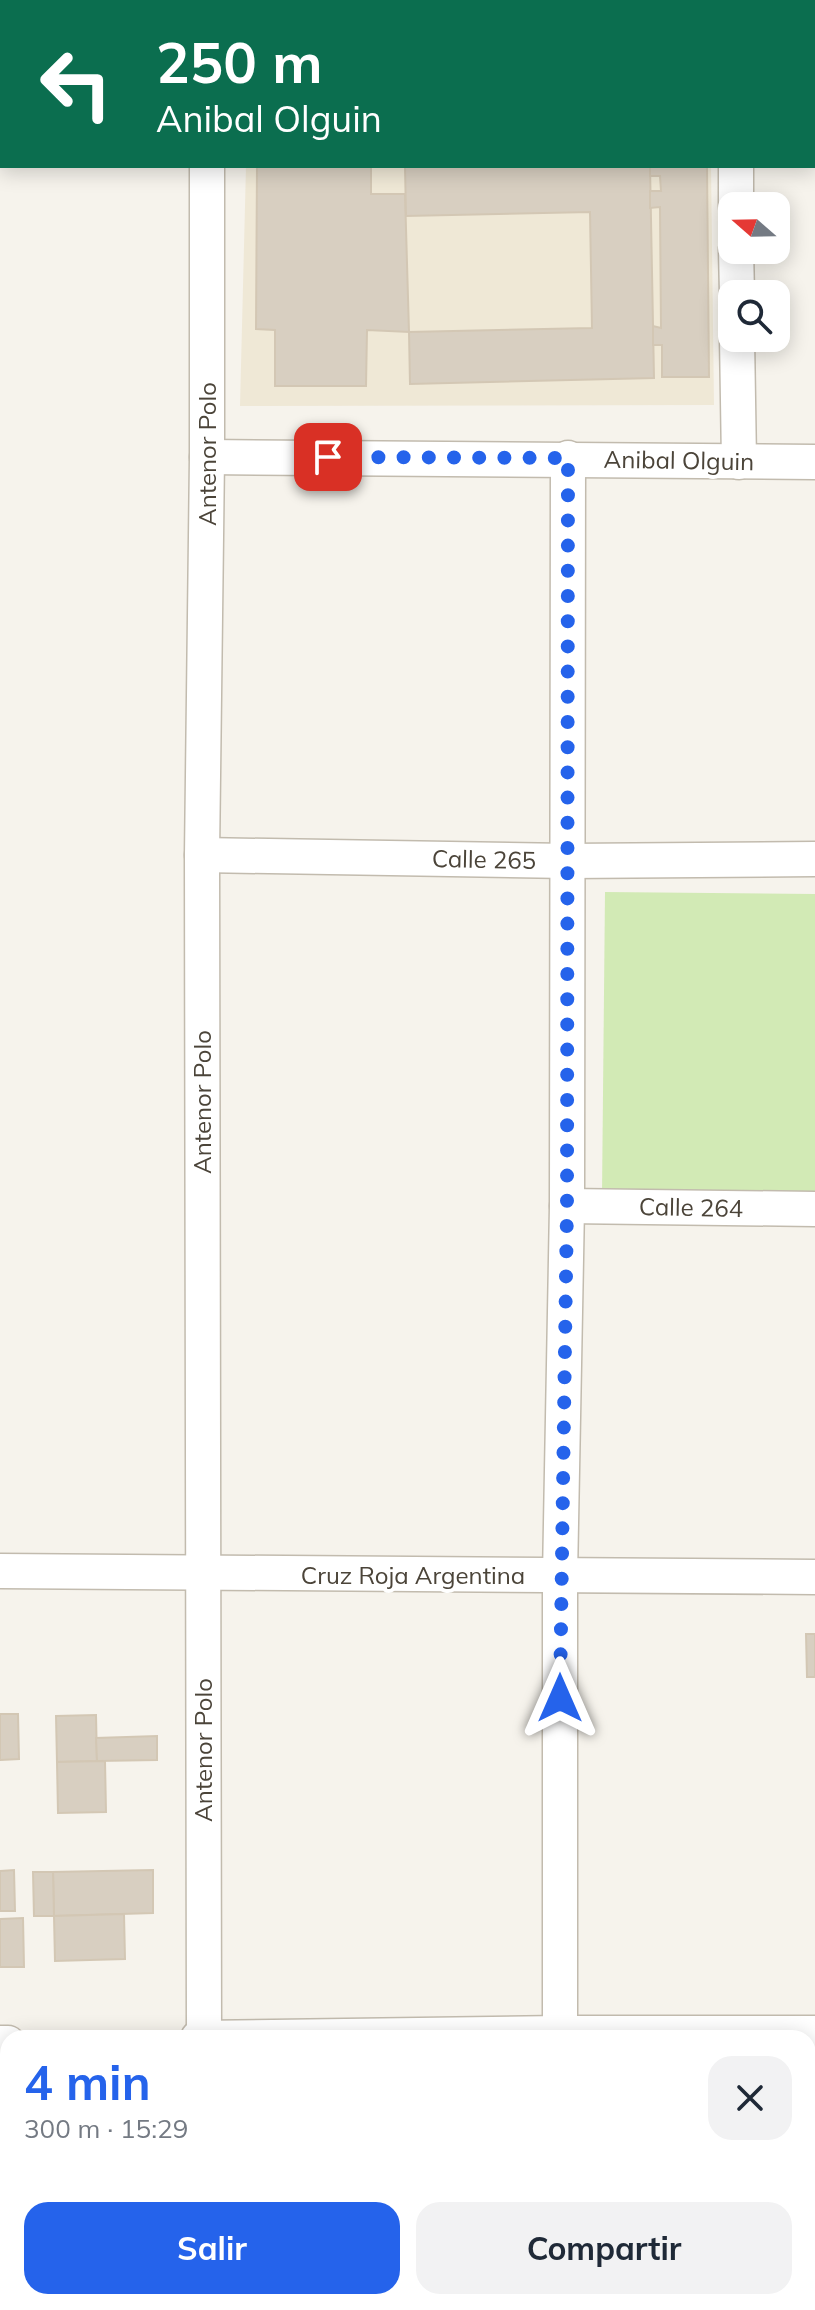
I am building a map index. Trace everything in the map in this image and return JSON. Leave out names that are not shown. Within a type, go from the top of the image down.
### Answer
[{"type":"street","name":"Antenor Polo","points":[[202,2030],[202,855],[207,168]]},
{"type":"street","points":[[736,168],[736,192]]},
{"type":"street","points":[[737,352],[739,462]]},
{"type":"street","name":"Anibal Olguin","points":[[207,457],[815,462]]},
{"type":"street","points":[[560,2030],[560,1576],[567,1206],[568,458]]},
{"type":"street","name":"Calle 265","points":[[202,855],[568,861],[815,859]]},
{"type":"street","name":"Calle 264","points":[[567,1206],[815,1209]]},
{"type":"street","name":"Cruz Roja Argentina","points":[[0,1571],[815,1577]]},
{"type":"shaded area","points":[[246,168],[711,168],[714,405],[240,406]]},
{"type":"green space","points":[[605,892],[815,894],[815,1197],[602,1195]]},
{"type":"building","points":[[257,168],[371,168],[371,194],[405,194],[409,332],[367,330],[366,386],[275,386],[275,330],[256,329]]},
{"type":"building","points":[[405,168],[650,168],[654,378],[410,384],[409,332],[592,328],[590,212],[406,216]]},
{"type":"building","points":[[650,168],[707,168],[709,377],[662,377],[662,345],[653,345],[653,326],[661,328],[660,207],[650,208],[650,191],[661,191],[660,176],[650,176]]},
{"type":"building","points":[[806,1634],[815,1634],[815,1677],[807,1677]]},
{"type":"building","points":[[0,1714],[18,1714],[19,1759],[0,1760]]},
{"type":"building","points":[[96,1715],[97,1761],[57,1762],[56,1716]]},
{"type":"building","points":[[157,1736],[157,1760],[97,1761],[96,1738]]},
{"type":"building","points":[[105,1761],[106,1812],[58,1813],[57,1762]]},
{"type":"building","points":[[14,1870],[15,1911],[0,1911],[0,1871]]},
{"type":"building","points":[[153,1870],[153,1913],[54,1916],[53,1872]]},
{"type":"building","points":[[33,1872],[53,1872],[54,1916],[34,1916]]},
{"type":"building","points":[[124,1914],[125,1959],[55,1961],[54,1916]]},
{"type":"building","points":[[23,1918],[24,1967],[0,1967],[0,1919]]},
{"type":"route","points":[[328,457],[568,458],[567,1206],[560,1698]]}]
